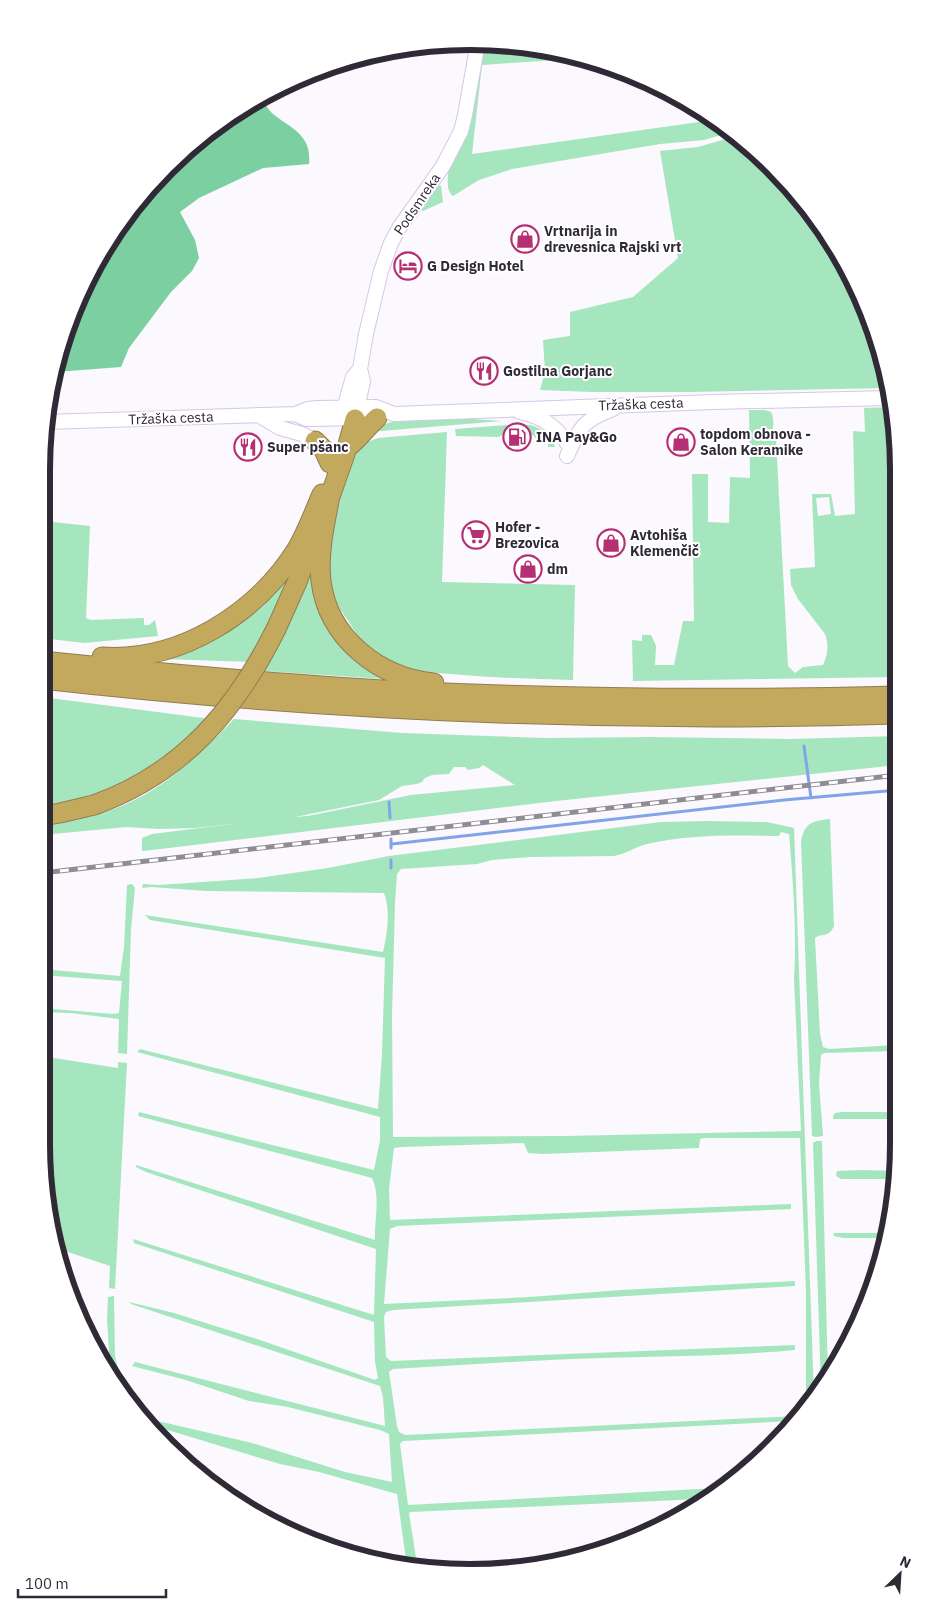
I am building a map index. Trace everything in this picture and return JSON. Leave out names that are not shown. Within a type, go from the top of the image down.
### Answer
[{"type":"highway","points":[[50,815],[94,805],[122,794],[152,778],[171,765],[199,741],[223,715],[243,688],[277,627],[297,582],[326,498],[347,448],[349,413]]},
{"type":"highway","points":[[349,413],[330,463],[320,555],[321,583],[332,617],[349,642],[369,660],[393,673],[426,682],[483,686],[506,695]]},
{"type":"highway","points":[[347,448],[365,430],[385,416]]},
{"type":"highway","points":[[315,441],[324,450],[330,463]]},
{"type":"highway","points":[[50,658],[59,655],[109,658],[146,655],[182,644],[228,621],[263,592],[289,560],[326,498]]},
{"type":"highway","points":[[50,662],[285,683],[418,692],[655,699],[890,696]]},
{"type":"highway","points":[[50,681],[282,702],[461,712],[709,717],[890,714]]},
{"type":"main road","name":"Podsmreka","points":[[349,413],[353,377],[360,369],[369,318],[385,258],[399,228],[443,166],[461,131],[477,50]]},
{"type":"main road","name":"Tržaška cesta","points":[[53,422],[296,414],[306,419],[349,413],[385,416],[505,409],[884,398]]},
{"type":"main road","points":[[505,409],[544,419],[556,428],[567,449],[585,423],[594,416],[624,405]]},
{"type":"main road","points":[[259,415],[280,428],[302,434],[315,441]]},
{"type":"green space","points":[[480,50],[525,54],[559,60],[482,65],[472,154],[699,122],[699,119],[722,135],[704,140],[660,144],[512,169],[479,180],[453,196],[448,188],[448,172]]},
{"type":"green space","points":[[265,103],[271,112],[304,139],[309,154],[309,164],[263,168],[199,198],[180,212],[195,240],[199,258],[192,271],[171,292],[129,348],[121,367],[62,372],[82,309],[106,260],[137,214],[173,173],[214,137]]},
{"type":"green space","points":[[728,138],[767,173],[803,214],[834,260],[847,284],[868,335],[882,388],[691,392],[540,390],[545,372],[543,340],[570,336],[570,312],[633,297],[678,258],[660,151],[698,147]]},
{"type":"green space","points":[[437,185],[441,186],[443,202],[423,211],[420,210]]},
{"type":"green space","points":[[885,407],[890,470],[890,677],[633,681],[632,640],[642,641],[642,635],[651,635],[656,646],[655,665],[674,665],[683,621],[694,621],[692,474],[708,474],[708,522],[729,523],[730,477],[750,478],[749,410],[771,412],[773,419],[773,433],[776,440],[788,666],[795,673],[803,667],[823,665],[827,650],[825,634],[798,599],[791,585],[790,569],[815,567],[812,494],[831,494],[835,516],[855,514],[853,431],[865,432],[864,408]],"holes":[[[829,497],[831,514],[818,516],[816,498]]]},
{"type":"green space","points":[[457,418],[502,421],[369,432],[400,420]]},
{"type":"green space","points":[[519,424],[531,425],[541,429],[550,437],[555,447],[548,447],[548,438],[536,438],[530,433],[507,432],[499,437],[456,436],[455,429]]},
{"type":"green space","points":[[447,432],[442,582],[575,585],[573,680],[444,674],[398,665],[377,654],[361,639],[336,602],[330,572],[332,534],[340,496],[360,445],[378,438]]},
{"type":"green space","points":[[53,522],[90,526],[86,618],[91,620],[144,618],[144,625],[149,625],[155,620],[158,636],[84,643],[50,639]]},
{"type":"green space","points":[[313,558],[326,623],[343,648],[363,666],[385,679],[264,671],[278,646]]},
{"type":"green space","points":[[295,566],[252,662],[162,659],[244,619],[264,605]]},
{"type":"green space","points":[[50,698],[211,719],[169,756],[149,769],[120,784],[50,806]]},
{"type":"green space","points":[[234,719],[402,733],[546,738],[791,739],[890,736],[890,766],[556,801],[142,851],[142,838],[152,834],[232,824],[195,828],[158,829],[127,827],[50,834],[50,823],[107,811],[133,801],[165,782],[194,758]],"holes":[[[483,765],[515,785],[411,795],[308,816],[295,817],[379,800],[402,786],[417,784],[432,775],[449,774],[454,767],[465,767],[468,770],[479,768]]]},
{"type":"green space","points":[[830,819],[834,926],[830,933],[815,938],[820,1034],[823,1047],[829,1049],[890,1045],[890,1051],[824,1053],[821,1055],[819,1083],[823,1136],[816,1137],[812,1136],[801,841],[807,826]]},
{"type":"green space","points":[[661,822],[767,822],[794,828],[814,1385],[806,1396],[806,1292],[800,1138],[704,1138],[700,1139],[699,1148],[542,1154],[528,1153],[524,1143],[394,1148],[389,1189],[390,1220],[791,1204],[791,1209],[397,1226],[390,1229],[384,1304],[795,1281],[795,1286],[393,1310],[386,1312],[384,1317],[386,1357],[391,1361],[795,1345],[795,1350],[747,1354],[550,1360],[393,1369],[389,1372],[397,1426],[399,1432],[405,1435],[790,1416],[786,1421],[403,1441],[400,1444],[408,1505],[710,1488],[693,1499],[411,1512],[409,1513],[415,1560],[406,1559],[397,1494],[319,1472],[280,1464],[161,1428],[153,1420],[252,1443],[345,1472],[392,1482],[389,1434],[380,1430],[288,1407],[249,1401],[186,1380],[132,1366],[135,1362],[385,1426],[383,1397],[380,1386],[129,1302],[174,1313],[260,1340],[375,1380],[378,1378],[375,1362],[374,1322],[134,1243],[133,1239],[374,1315],[376,1249],[146,1172],[136,1167],[136,1165],[375,1240],[377,1201],[372,1178],[138,1116],[139,1112],[374,1170],[380,1140],[380,1117],[137,1052],[140,1049],[378,1109],[385,958],[150,920],[145,915],[383,952],[388,922],[384,893],[206,891],[142,888],[143,884],[159,885],[258,878],[328,868],[389,856]],"holes":[[[781,832],[789,834],[794,906],[794,979],[801,1131],[566,1136],[393,1137],[392,1016],[395,903],[397,874],[401,869],[477,864],[492,860],[531,857],[614,856],[647,844],[680,838],[729,835],[779,836]]]},
{"type":"green space","points":[[132,884],[135,888],[131,930],[127,1054],[118,1053],[119,1019],[50,1012],[50,1009],[119,1013],[122,981],[50,976],[50,970],[120,976],[124,947],[127,885]]},
{"type":"green space","points":[[50,1057],[118,1068],[118,1062],[127,1063],[115,1289],[109,1288],[110,1266],[63,1250],[58,1226],[51,1171]]},
{"type":"green space","points":[[890,1112],[890,1119],[833,1119],[835,1113]]},
{"type":"green space","points":[[822,1141],[828,1364],[821,1375],[813,1143]]},
{"type":"green space","points":[[837,1171],[889,1171],[888,1179],[841,1179],[836,1176]]},
{"type":"green space","points":[[833,1233],[880,1233],[879,1238],[843,1238],[834,1236]]},
{"type":"green space","points":[[114,1296],[115,1356],[119,1375],[110,1359],[107,1319],[108,1297]]},
{"type":"waterway","points":[[804,746],[811,798]]},
{"type":"waterway","points":[[392,844],[784,800],[890,791]]},
{"type":"waterway","points":[[389,802],[390,818]]},
{"type":"waterway","points":[[391,839],[391,848]]},
{"type":"waterway","points":[[391,860],[391,868]]},
{"type":"railway","points":[[50,872],[890,776]]},
{"type":"place","name":"Vrtnarija in drevesnica Rajski vrt","points":[[525,239]]},
{"type":"place","name":"G Design Hotel","points":[[408,266]]},
{"type":"place","name":"Gostilna Gorjanc","points":[[484,371]]},
{"type":"place","name":"INA Pay&Go","points":[[517,437]]},
{"type":"place","name":"topdom obnova - Salon Keramike","points":[[681,442]]},
{"type":"place","name":"Super pšanc","points":[[248,447]]},
{"type":"place","name":"Hofer - Brezovica","points":[[476,535]]},
{"type":"place","name":"Avtohiša Klemenčič","points":[[611,543]]},
{"type":"place","name":"dm","points":[[528,569]]}]
